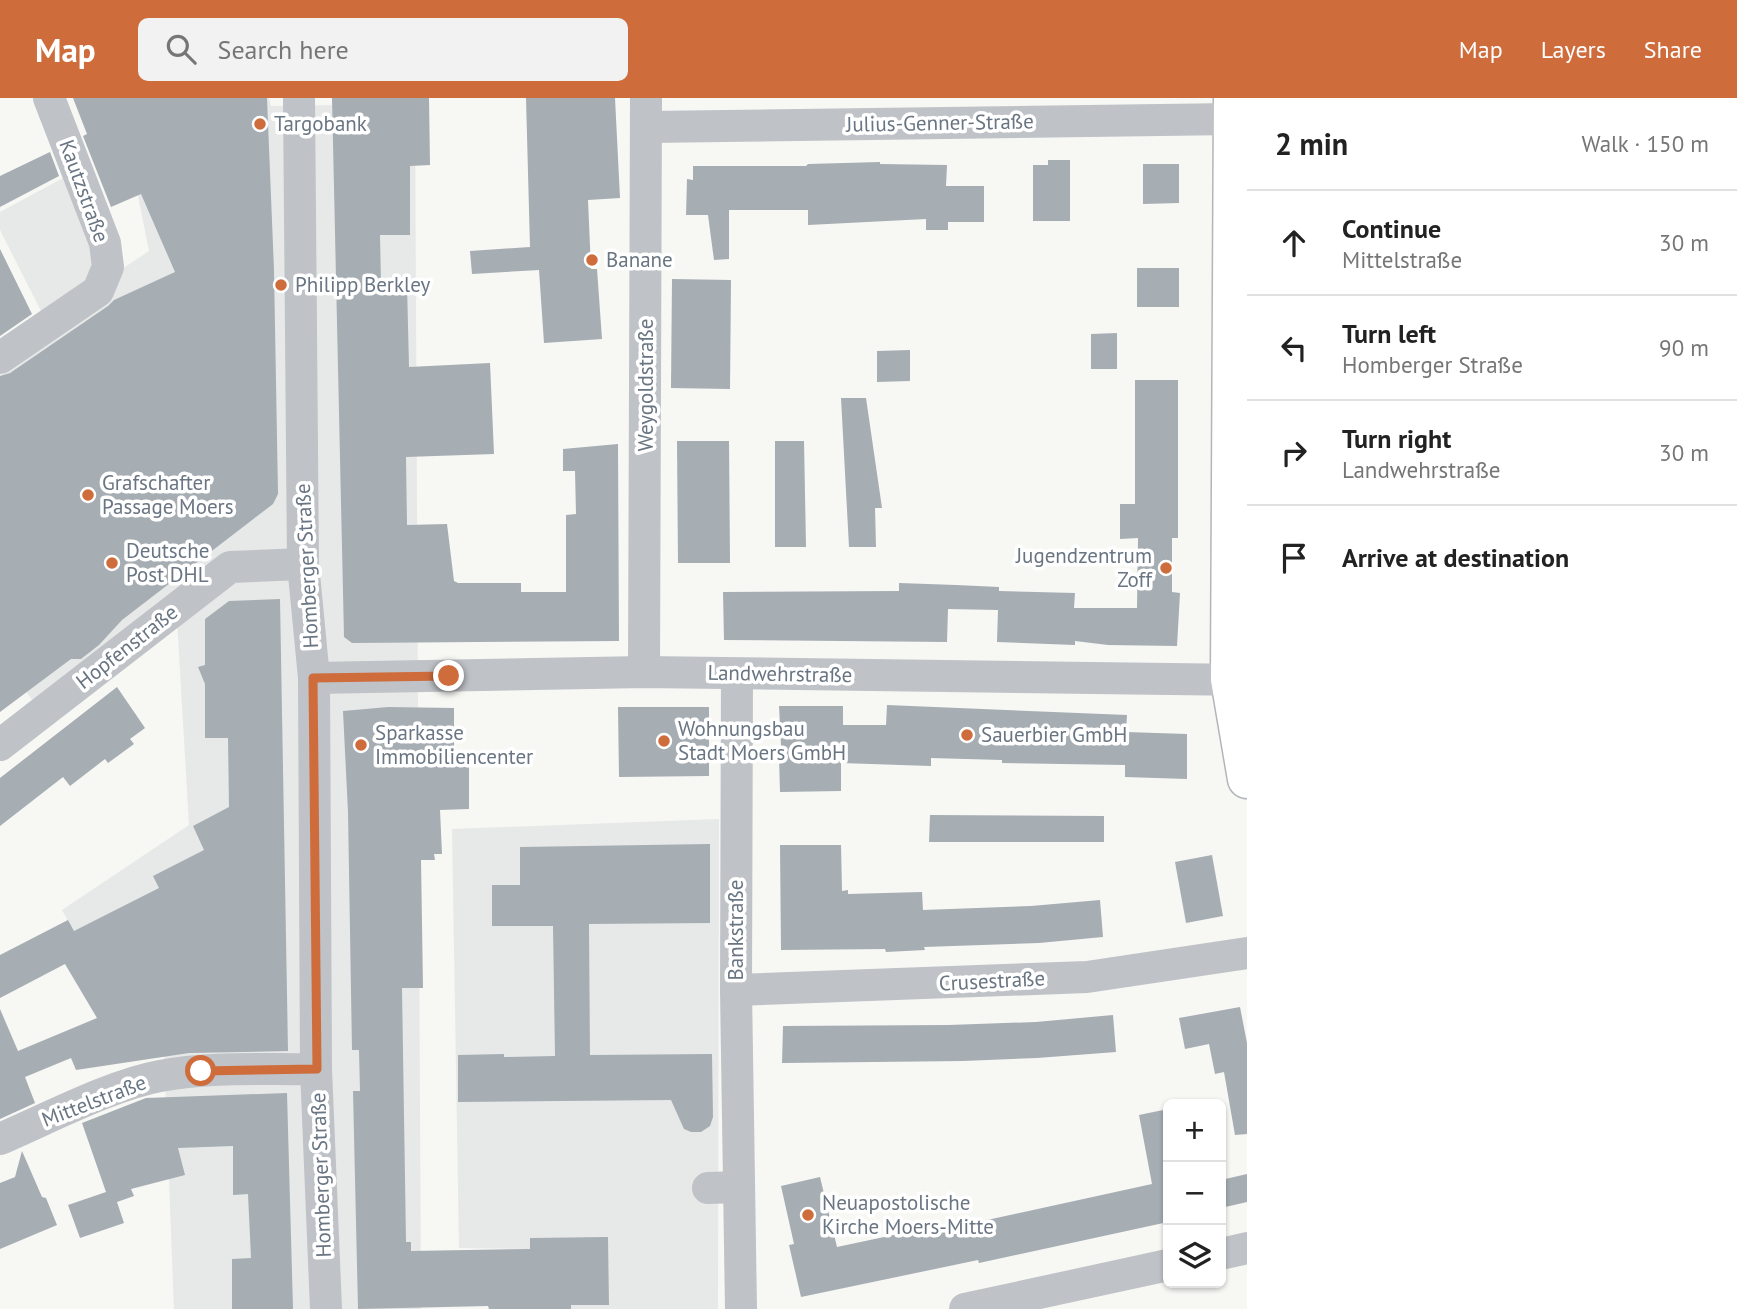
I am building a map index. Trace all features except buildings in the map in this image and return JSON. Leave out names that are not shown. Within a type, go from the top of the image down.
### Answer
[{"type":"main road","points":[[1233,109],[1239,679],[1247,779]]},
{"type":"street","name":"Kautzstraße","points":[[0,358],[99,291],[108,267],[105,243],[50,98]]},
{"type":"street","name":"Homberger Straße","points":[[296,104],[303,564],[313,678],[317,1069],[326,1309]]},
{"type":"street","name":"Julius-Genner-Straße","points":[[647,112],[1233,109]]},
{"type":"street","name":"Weygoldstraße","points":[[644,672],[647,112]]},
{"type":"street","name":"Hopfenstraße","points":[[0,745],[230,567],[303,564]]},
{"type":"street","name":"Landwehrstraße","points":[[313,678],[644,672],[1239,679]]},
{"type":"street","name":"Bankstraße","points":[[737,674],[736,990],[741,1309]]},
{"type":"street","name":"Crusestraße","points":[[736,990],[1087,977],[1247,953]]},
{"type":"street","name":"Mittelstraße","points":[[0,1139],[116,1090],[159,1076],[238,1070],[317,1069]]},
{"type":"street","points":[[708,1188],[739,1187]]},
{"type":"street","points":[[1226,1253],[1247,1248]]},
{"type":"street","points":[[965,1309],[1163,1266]]},
{"type":"shaded area","points":[[89,98],[269,98],[271,106],[415,104],[421,1309],[174,1309],[162,1002],[114,1004],[62,910],[189,825],[176,603],[37,707],[0,654],[0,350],[149,251],[128,145]]},
{"type":"shaded area","points":[[67,176],[103,266],[43,315],[0,230],[0,212]]},
{"type":"shaded area","points":[[719,819],[718,1309],[489,1309],[530,1249],[459,1248],[452,829]]},
{"type":"place","name":"Targobank","points":[[260,124]]},
{"type":"place","name":"Banane","points":[[592,260]]},
{"type":"place","name":"Philipp Berkley","points":[[281,285]]},
{"type":"place","name":"Grafschafter Passage Moers","points":[[88,495]]},
{"type":"place","name":"Deutsche Post DHL","points":[[112,563]]},
{"type":"place","name":"Jugendzentrum Zoff","points":[[1166,568]]},
{"type":"place","name":"Sauerbier GmbH","points":[[967,735]]},
{"type":"place","name":"Wohnungsbau Stadt Moers GmbH","points":[[664,741]]},
{"type":"place","name":"Sparkasse Immobiliencenter","points":[[361,745]]},
{"type":"place","name":"Neuapostolische Kirche Moers-Mitte","points":[[808,1215]]},
{"type":"route","points":[[201,1071],[317,1069],[313,678],[449,676]]}]
